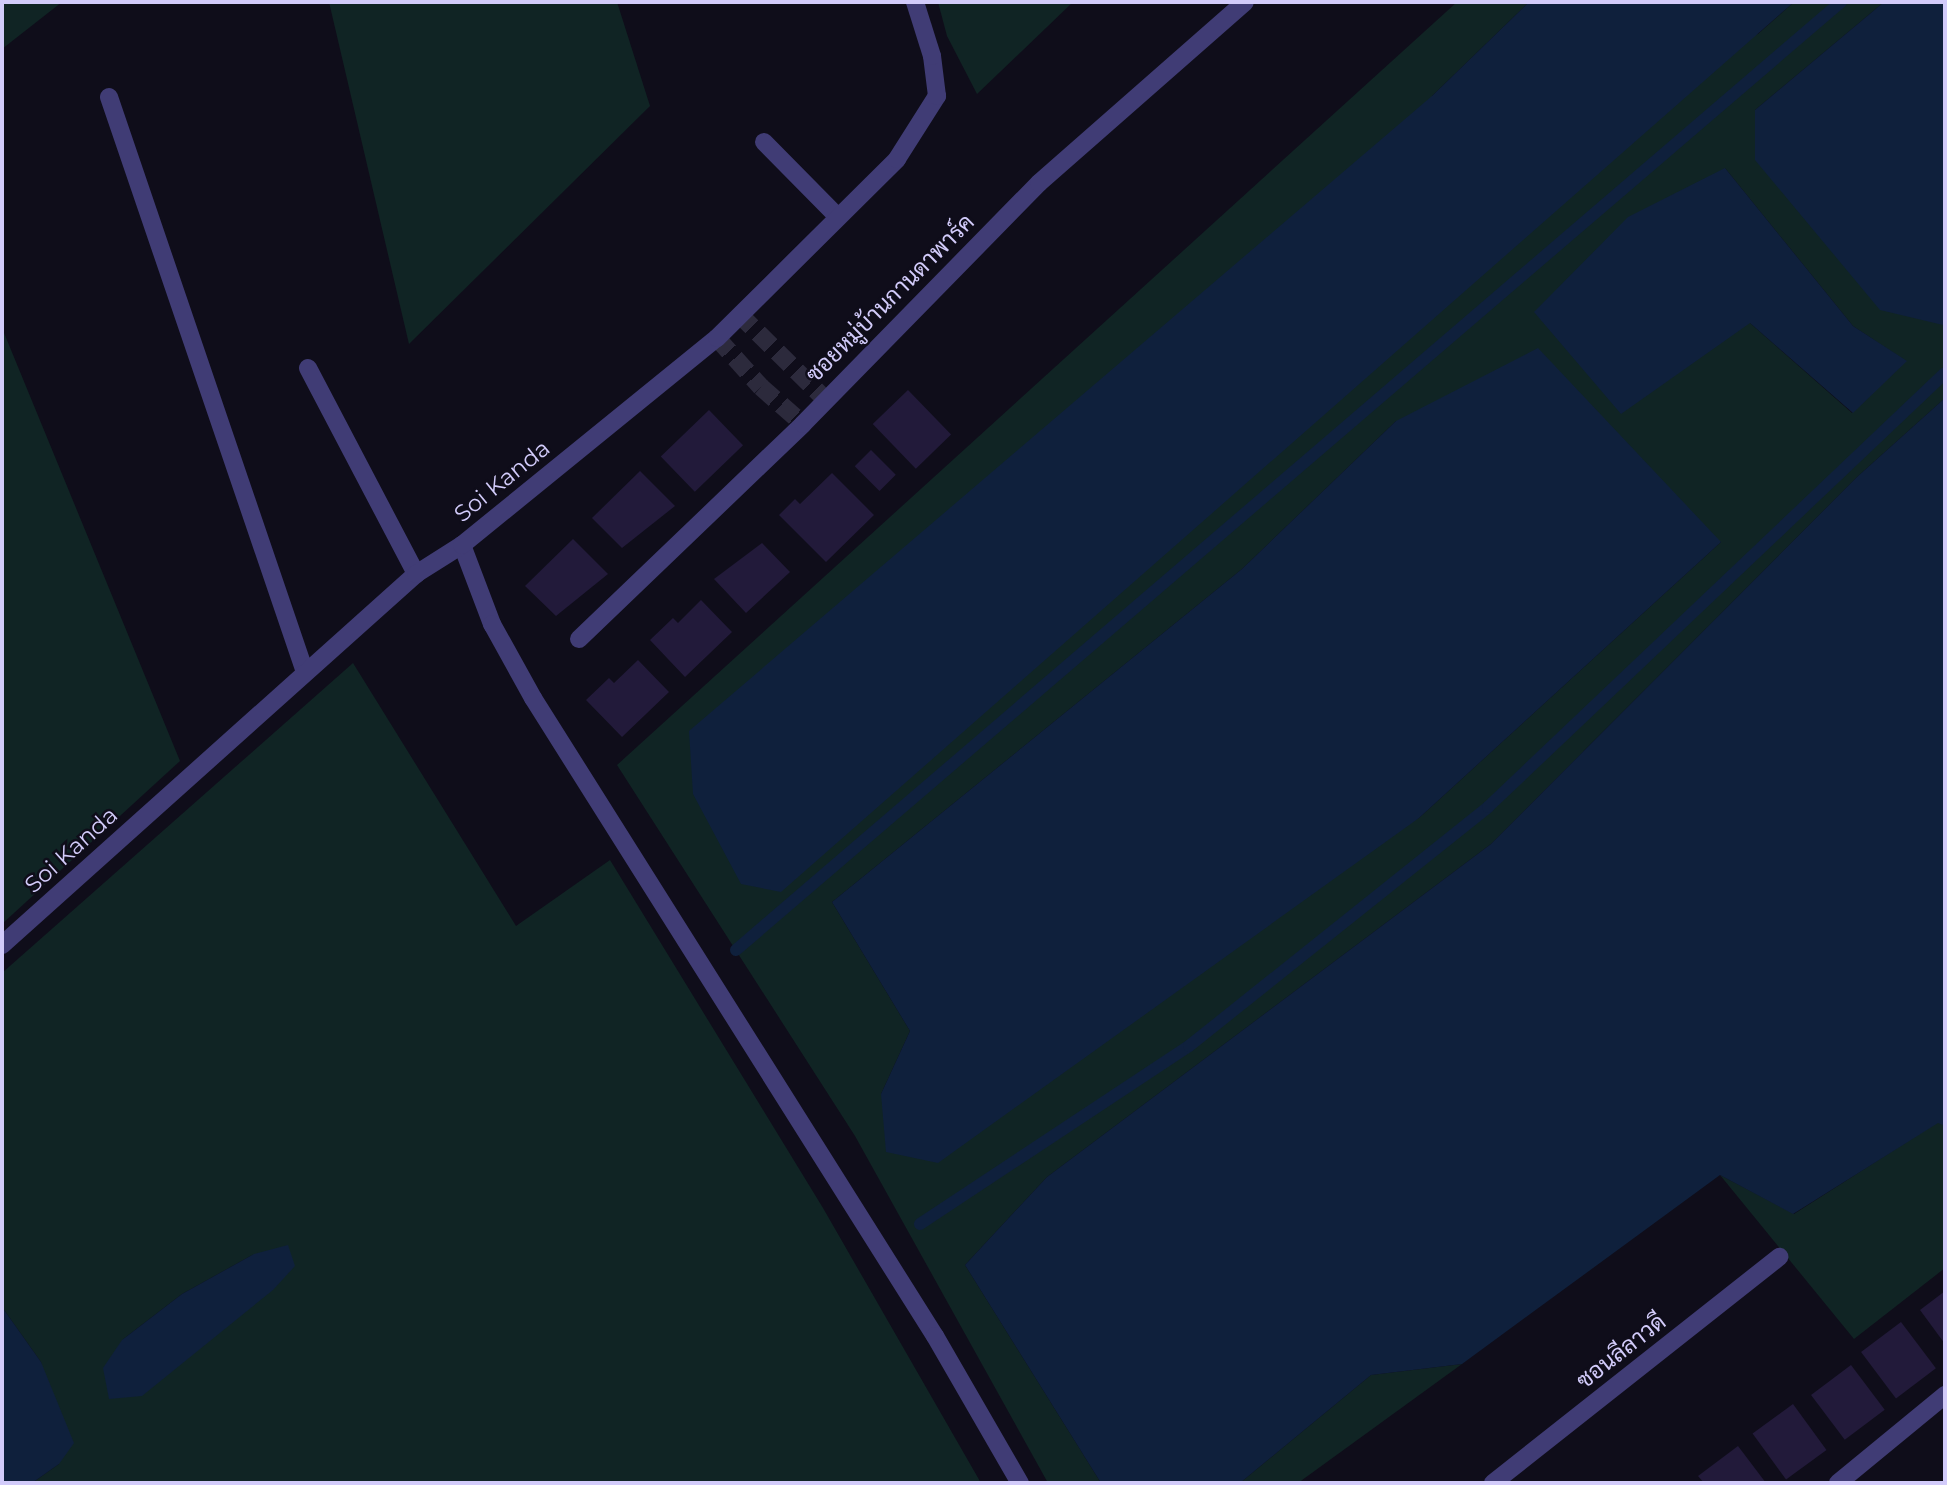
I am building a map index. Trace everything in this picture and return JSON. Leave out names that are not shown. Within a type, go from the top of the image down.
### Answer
[{"type":"street","name":"Soi Kanda","points":[[2,945],[416,574],[462,545],[717,338],[897,159],[937,96],[932,56],[915,2]]},
{"type":"street","name":"ซอยหมู่บ้านกานดาพาร์ค","points":[[579,639],[803,424],[1039,183],[1245,2]]},
{"type":"street","points":[[109,97],[305,672]]},
{"type":"street","points":[[764,142],[838,217]]},
{"type":"street","points":[[308,368],[416,574]]},
{"type":"street","points":[[462,545],[492,624],[533,698],[936,1336],[1020,1483]]},
{"type":"street","name":"ซอนลีลาวดี","points":[[1493,1483],[1779,1257]]},
{"type":"street","points":[[1838,1483],[1945,1395]]},
{"type":"green space","points":[[2,2],[62,2],[2,49]]},
{"type":"green space","points":[[329,2],[617,2],[650,106],[409,344]]},
{"type":"green space","points":[[938,2],[1073,2],[977,94],[947,36]]},
{"type":"green space","points":[[1457,2],[1529,2],[1432,96],[1758,34],[1794,2],[1884,2],[1755,110],[1945,323],[1945,398],[1857,477],[1491,844],[1047,1177],[965,1265],[1101,1483],[1048,1483],[855,1136],[617,765]],"holes":[[[1725,168],[1853,326],[1906,361],[1852,413],[1750,323]],[[1396,421],[1721,542],[1419,818],[881,1094],[910,1031],[832,902],[1242,569]]]},
{"type":"green space","points":[[2,328],[180,761],[2,924]]},
{"type":"green space","points":[[353,663],[516,926],[610,860],[823,1208],[981,1483],[32,1483],[59,1464],[41,1362],[2,1307],[2,973]],"holes":[[[254,1254],[122,1340],[182,1294]]]},
{"type":"green space","points":[[1938,1122],[1945,1126],[1945,1268],[1854,1339],[1720,1175],[1794,1214]]},
{"type":"green space","points":[[1462,1364],[1298,1483],[1240,1483],[1371,1375]]},
{"type":"water","points":[[1529,2],[1794,2],[781,892],[741,884],[693,794],[689,731],[1432,96]]},
{"type":"water","points":[[1884,2],[1945,2],[1943,325],[1880,310],[1755,160],[1755,110]]},
{"type":"water","points":[[1725,168],[1853,326],[1907,361],[1853,413],[1750,323],[1621,414],[1534,312],[1628,217]]},
{"type":"water","points":[[1538,348],[1721,542],[1419,818],[938,1163],[886,1152],[881,1094],[910,1031],[832,902],[1242,569],[1396,421]]},
{"type":"water","points":[[1945,398],[1945,1126],[1938,1123],[1793,1214],[1720,1175],[1462,1364],[1371,1375],[1240,1483],[1101,1483],[965,1265],[1047,1177],[1491,844],[1857,477]]},
{"type":"water","points":[[288,1245],[295,1266],[273,1290],[142,1396],[109,1399],[103,1368],[122,1340],[182,1294],[254,1254]]},
{"type":"water","points":[[2,1307],[41,1362],[74,1443],[59,1464],[32,1483],[2,1483]]},
{"type":"building","points":[[908,390],[951,435],[916,469],[873,424]]},
{"type":"building","points":[[709,410],[743,445],[695,492],[661,457]]},
{"type":"building","points":[[871,450],[896,475],[879,491],[855,466]]},
{"type":"building","points":[[640,471],[675,506],[622,548],[592,518]]},
{"type":"building","points":[[832,473],[874,515],[826,562],[779,515],[795,499],[800,504]]},
{"type":"building","points":[[573,539],[608,574],[556,616],[525,586]]},
{"type":"building","points":[[762,543],[790,572],[746,613],[714,579]]},
{"type":"building","points":[[701,600],[732,632],[685,677],[650,640],[673,618],[678,623]]},
{"type":"building","points":[[638,660],[669,692],[622,737],[586,700],[609,678],[614,683]]},
{"type":"building","points":[[1945,1291],[1945,1344],[1920,1310]]},
{"type":"building","points":[[1901,1322],[1936,1368],[1896,1398],[1861,1352]]},
{"type":"building","points":[[1851,1365],[1885,1410],[1845,1440],[1811,1395]]},
{"type":"building","points":[[1793,1404],[1827,1450],[1786,1480],[1753,1433]]},
{"type":"building","points":[[1738,1446],[1766,1483],[1704,1483],[1698,1476]]},
{"type":"waterway","points":[[736,950],[1841,2]]},
{"type":"waterway","points":[[920,1224],[1189,1046],[1488,807],[1945,373]]},
{"type":"tunnel","points":[[739,314],[825,399]]},
{"type":"tunnel","points":[[717,338],[761,387],[803,424]]}]
